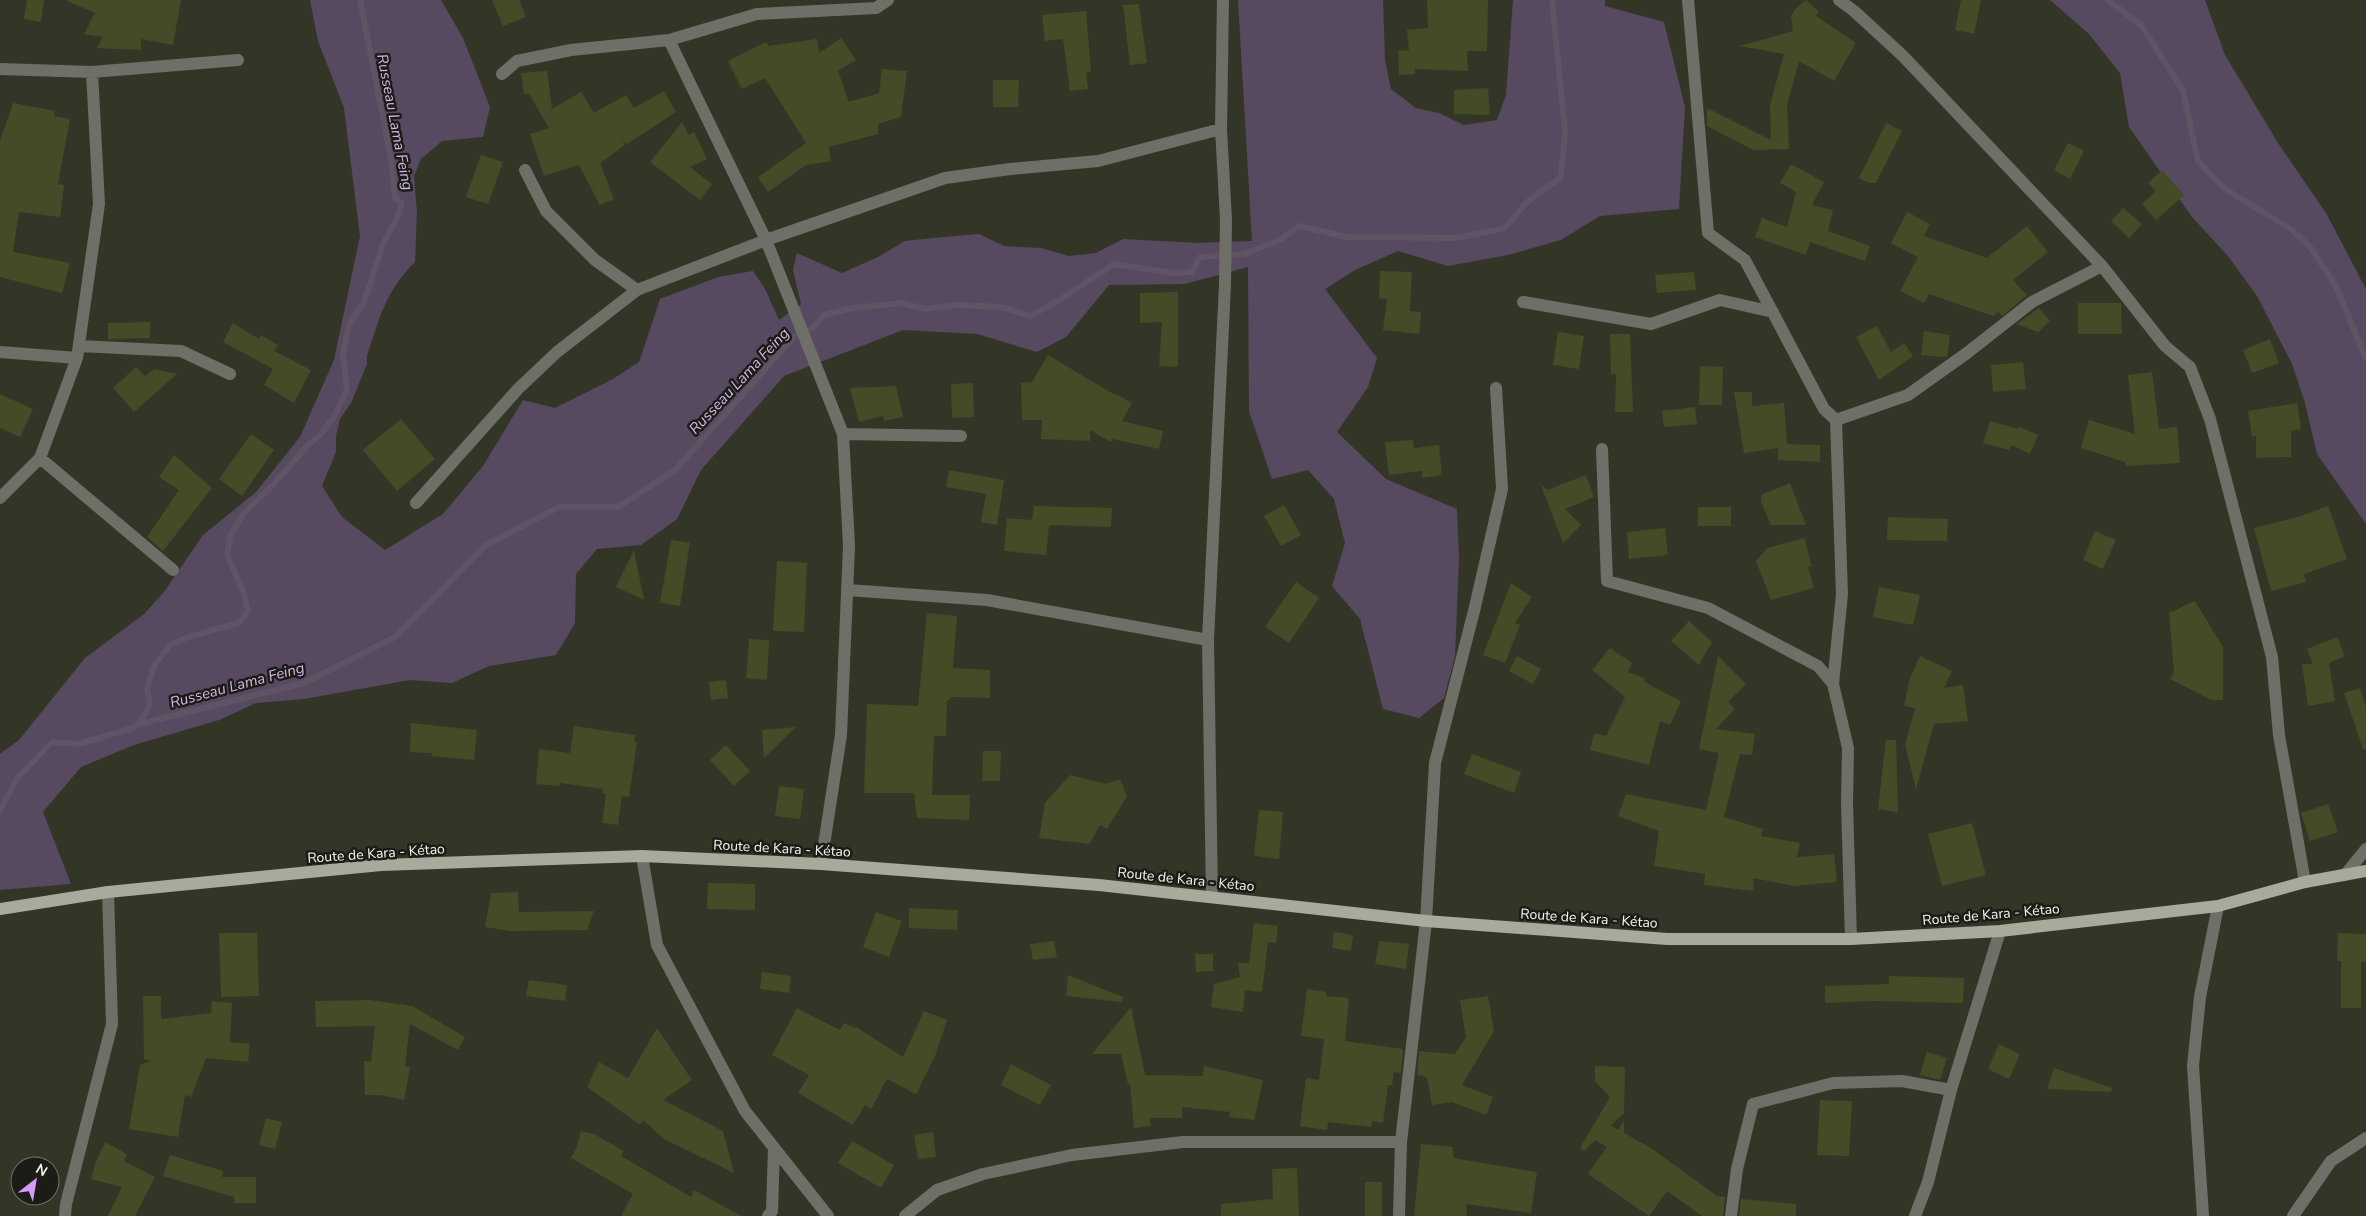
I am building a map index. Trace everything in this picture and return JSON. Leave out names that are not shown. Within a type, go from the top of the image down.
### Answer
[{"type":"main road","name":"Route de Kara - Kétao","points":[[0,909],[108,892],[380,865],[642,856],[820,864],[1089,884],[1426,921],[1667,938],[1851,939],[2000,931],[2218,906],[2304,882],[2366,871]]},
{"type":"street","points":[[502,74],[517,61],[562,52],[668,40],[757,14],[876,8],[888,0]]},
{"type":"street","points":[[1212,897],[1208,640],[1225,284],[1226,220],[1221,129],[1223,0]]},
{"type":"street","points":[[1688,0],[1708,233],[1745,260],[1824,409],[1836,420],[1842,594],[1833,684],[1848,748],[1847,803],[1851,939]]},
{"type":"street","points":[[1839,0],[1854,11],[1903,56],[2102,266],[2165,346],[2190,367],[2210,419],[2272,657],[2279,735],[2304,882]]},
{"type":"street","points":[[668,40],[766,240],[843,434],[849,546],[841,735],[820,864]]},
{"type":"street","points":[[0,69],[92,72],[238,60]]},
{"type":"street","points":[[0,498],[40,458],[78,352],[99,204],[92,72]]},
{"type":"street","points":[[416,503],[518,389],[557,352],[637,290],[766,240],[945,178],[1010,168],[1098,161],[1221,129]]},
{"type":"street","points":[[525,170],[546,211],[595,260],[637,290]]},
{"type":"street","points":[[1836,420],[1908,395],[1968,353],[2032,302],[2102,266]]},
{"type":"street","points":[[1523,302],[1651,324],[1720,300],[1773,312]]},
{"type":"street","points":[[0,352],[181,351],[230,374]]},
{"type":"street","points":[[1399,1216],[1401,1142],[1426,921],[1435,763],[1475,607],[1502,489],[1496,388]]},
{"type":"street","points":[[843,434],[962,436]]},
{"type":"street","points":[[1602,449],[1607,581],[1708,608],[1818,666],[1833,684]]},
{"type":"street","points":[[40,458],[173,570]]},
{"type":"street","points":[[848,590],[987,600],[1208,640]]},
{"type":"street","points":[[2346,875],[2366,849]]},
{"type":"street","points":[[642,856],[657,944],[745,1110],[828,1216]]},
{"type":"street","points":[[65,1216],[112,1024],[108,892]]},
{"type":"street","points":[[2203,1216],[2193,1066],[2200,997],[2218,906]]},
{"type":"street","points":[[1916,1216],[1928,1182],[1951,1090],[2000,931]]},
{"type":"street","points":[[1731,1216],[1737,1168],[1753,1104],[1833,1083],[1902,1081],[1951,1090]]},
{"type":"street","points":[[2293,1216],[2332,1161],[2366,1138]]},
{"type":"street","points":[[905,1216],[937,1190],[983,1174],[1072,1155],[1183,1142],[1401,1142]]},
{"type":"street","points":[[768,1216],[772,1211],[774,1147]]},
{"type":"shaded area","points":[[310,0],[441,0],[463,38],[490,107],[483,137],[442,141],[421,159],[414,176],[417,212],[415,262],[397,284],[385,306],[367,356],[367,364],[351,403],[340,419],[336,436],[336,452],[322,486],[342,517],[385,550],[443,514],[483,466],[523,400],[555,408],[613,379],[639,362],[660,299],[718,277],[753,271],[765,289],[779,320],[801,304],[793,270],[797,253],[842,273],[878,257],[905,241],[979,234],[1004,246],[1041,248],[1069,256],[1096,253],[1123,239],[1198,243],[1252,241],[1238,0],[1383,0],[1385,60],[1391,89],[1416,108],[1439,113],[1464,125],[1497,120],[1506,95],[1513,0],[1605,0],[1605,6],[1664,22],[1685,107],[1679,209],[1600,216],[1561,240],[1508,255],[1448,266],[1398,251],[1355,270],[1325,289],[1377,358],[1368,387],[1337,432],[1386,479],[1457,509],[1459,559],[1455,656],[1444,698],[1419,718],[1383,709],[1360,619],[1332,586],[1345,543],[1334,499],[1308,470],[1272,479],[1249,411],[1248,267],[1185,284],[1109,285],[1066,337],[1037,352],[977,334],[903,330],[784,376],[701,470],[677,519],[641,545],[597,549],[576,574],[575,623],[556,655],[489,666],[452,683],[410,680],[304,699],[256,703],[219,720],[134,745],[81,767],[43,812],[71,884],[0,890],[0,754],[19,740],[85,658],[144,614],[164,592],[203,535],[256,492],[300,437],[334,360],[360,236],[344,108],[318,41]]},
{"type":"shaded area","points":[[2050,0],[2205,0],[2225,55],[2278,143],[2326,213],[2366,289],[2366,524],[2317,454],[2305,403],[2292,364],[2257,296],[2228,256],[2192,217],[2129,127],[2120,73],[2089,34]]},
{"type":"building","points":[[27,0],[44,0],[41,22],[24,19]]},
{"type":"building","points":[[65,0],[181,0],[173,45],[141,39],[141,50],[97,48],[103,37],[84,34],[95,13]]},
{"type":"building","points":[[492,0],[519,0],[526,17],[503,26]]},
{"type":"building","points":[[1427,0],[1488,0],[1487,51],[1467,51],[1468,71],[1415,69],[1415,74],[1399,75],[1398,51],[1409,50],[1407,30],[1428,28]]},
{"type":"building","points":[[1806,0],[1819,12],[1816,16],[1856,43],[1834,81],[1799,61],[1787,105],[1789,149],[1753,150],[1707,126],[1707,108],[1771,140],[1770,105],[1784,54],[1740,46],[1793,31],[1791,16],[1796,8]]},
{"type":"building","points":[[1961,0],[1981,0],[1974,34],[1955,30]]},
{"type":"building","points":[[1139,4],[1147,63],[1130,65],[1123,5]]},
{"type":"building","points":[[1086,11],[1091,72],[1086,72],[1088,89],[1070,91],[1063,39],[1045,41],[1042,15]]},
{"type":"building","points":[[841,38],[856,60],[838,71],[849,102],[879,93],[882,69],[907,71],[901,117],[878,124],[878,134],[829,147],[831,161],[806,165],[768,192],[758,177],[806,143],[765,78],[742,89],[728,61],[766,42],[768,46],[817,39],[819,53]]},
{"type":"building","points":[[547,71],[552,109],[581,92],[594,113],[626,95],[634,108],[664,91],[676,112],[627,144],[622,141],[625,145],[600,163],[614,199],[600,205],[579,165],[544,176],[530,134],[549,128],[529,94],[524,94],[521,73]]},
{"type":"building","points":[[993,80],[1019,80],[1018,107],[993,107]]},
{"type":"building","points":[[1488,88],[1490,115],[1454,114],[1454,90]]},
{"type":"building","points":[[13,103],[55,111],[54,116],[70,119],[58,184],[64,185],[60,217],[19,212],[13,252],[70,263],[62,293],[0,277],[0,141]]},
{"type":"building","points":[[682,122],[689,135],[694,132],[707,159],[690,167],[712,184],[700,200],[650,162]]},
{"type":"building","points":[[1886,123],[1902,131],[1876,183],[1869,183],[1859,178]]},
{"type":"building","points":[[2068,143],[2084,151],[2070,179],[2054,170]]},
{"type":"building","points":[[481,155],[503,162],[488,204],[466,197]]},
{"type":"building","points":[[1791,164],[1824,182],[1812,205],[1833,210],[1828,231],[1870,246],[1865,261],[1810,242],[1806,255],[1755,237],[1762,218],[1787,227],[1796,192],[1780,183]]},
{"type":"building","points":[[2162,170],[2184,195],[2156,220],[2142,204],[2156,191],[2148,183]]},
{"type":"building","points":[[2123,208],[2142,224],[2129,238],[2111,221]]},
{"type":"building","points":[[1907,212],[1930,224],[1924,236],[1987,258],[2027,226],[2048,252],[2013,280],[2027,295],[2002,316],[1998,312],[1993,316],[1929,294],[1924,303],[1900,291],[1918,257],[1891,243]]},
{"type":"building","points":[[1380,271],[1412,272],[1410,311],[1421,312],[1419,334],[1383,330],[1387,299],[1379,298]]},
{"type":"building","points":[[1694,272],[1696,290],[1657,293],[1655,275]]},
{"type":"building","points":[[1178,292],[1178,367],[1159,366],[1162,322],[1140,323],[1140,293]]},
{"type":"building","points":[[2078,303],[2121,303],[2122,334],[2078,334]]},
{"type":"building","points":[[2039,308],[2050,321],[2038,332],[2017,324]]},
{"type":"building","points":[[150,322],[150,338],[108,339],[108,323]]},
{"type":"building","points":[[233,323],[259,339],[261,335],[278,345],[274,351],[311,370],[294,403],[264,385],[273,369],[223,342]]},
{"type":"building","points":[[1877,326],[1891,352],[1904,343],[1913,356],[1879,380],[1856,337]]},
{"type":"building","points":[[1924,331],[1950,335],[1947,357],[1921,355]]},
{"type":"building","points":[[1558,332],[1584,336],[1579,369],[1553,365]]},
{"type":"building","points":[[1610,334],[1630,334],[1633,412],[1615,412],[1616,374],[1611,374]]},
{"type":"building","points":[[2270,339],[2279,363],[2252,373],[2243,350]]},
{"type":"building","points":[[1048,355],[1132,403],[1122,421],[1163,431],[1159,449],[1113,439],[1111,442],[1090,430],[1090,441],[1041,439],[1042,420],[1022,420],[1021,383],[1032,382]]},
{"type":"building","points":[[2023,362],[2026,389],[1993,392],[1991,365]]},
{"type":"building","points":[[1700,366],[1723,367],[1722,405],[1699,405]]},
{"type":"building","points":[[136,367],[145,376],[154,369],[177,374],[134,412],[113,388]]},
{"type":"building","points":[[2152,372],[2159,429],[2177,427],[2180,463],[2126,466],[2125,462],[2081,448],[2089,420],[2135,434],[2128,375]]},
{"type":"building","points":[[973,383],[974,417],[952,418],[951,384]]},
{"type":"building","points":[[896,386],[903,417],[884,421],[883,416],[859,422],[850,388]]},
{"type":"building","points":[[1734,392],[1752,392],[1752,406],[1784,403],[1787,444],[1820,445],[1820,462],[1778,460],[1778,448],[1744,453]]},
{"type":"building","points":[[0,394],[33,409],[20,437],[0,428]]},
{"type":"building","points":[[2297,403],[2301,429],[2291,431],[2291,457],[2256,458],[2256,436],[2252,437],[2248,411]]},
{"type":"building","points":[[1695,407],[1697,424],[1664,427],[1662,411]]},
{"type":"building","points":[[401,419],[435,459],[397,491],[363,450]]},
{"type":"building","points":[[1990,421],[2018,429],[2018,426],[2038,435],[2030,454],[2011,445],[2009,450],[1983,443]]},
{"type":"building","points":[[251,434],[274,450],[242,496],[219,479]]},
{"type":"building","points":[[1413,440],[1414,448],[1439,445],[1442,475],[1422,478],[1422,471],[1389,475],[1385,442]]},
{"type":"building","points":[[174,455],[212,488],[163,551],[147,537],[179,490],[159,477]]},
{"type":"building","points":[[949,470],[1004,480],[997,525],[981,522],[986,494],[946,487]]},
{"type":"building","points":[[1586,475],[1594,497],[1565,509],[1581,525],[1563,543],[1540,483],[1547,490]]},
{"type":"building","points":[[1790,483],[1806,525],[1771,525],[1761,502],[1761,495]]},
{"type":"building","points":[[1284,505],[1301,535],[1281,546],[1264,516]]},
{"type":"building","points":[[1034,506],[1112,508],[1111,527],[1049,525],[1046,555],[1004,551],[1007,518],[1032,520]]},
{"type":"building","points":[[2328,506],[2347,559],[2304,574],[2306,582],[2271,591],[2254,528],[2298,517]]},
{"type":"building","points":[[1698,507],[1731,507],[1731,526],[1698,526]]},
{"type":"building","points":[[1888,517],[1948,519],[1947,541],[1887,540]]},
{"type":"building","points":[[1665,528],[1668,555],[1629,559],[1627,532]]},
{"type":"building","points":[[2095,531],[2116,540],[2103,569],[2083,560]]},
{"type":"building","points":[[1805,538],[1811,566],[1808,567],[1814,588],[1771,600],[1756,561],[1767,548]]},
{"type":"building","points":[[671,540],[690,543],[680,606],[660,603]]},
{"type":"building","points":[[634,550],[644,600],[616,587]]},
{"type":"building","points":[[777,561],[807,563],[804,632],[773,631]]},
{"type":"building","points":[[1296,582],[1319,598],[1289,643],[1265,627]]},
{"type":"building","points":[[1511,583],[1532,597],[1515,623],[1520,625],[1505,663],[1483,655]]},
{"type":"building","points":[[1879,587],[1920,595],[1913,625],[1873,617]]},
{"type":"building","points":[[2195,601],[2223,647],[2223,700],[2211,700],[2170,679],[2174,672],[2169,613]]},
{"type":"building","points":[[927,613],[957,616],[953,668],[990,670],[990,698],[950,697],[950,700],[947,700],[946,736],[934,736],[932,795],[970,795],[969,820],[917,818],[914,793],[864,793],[867,704],[918,706]]},
{"type":"building","points":[[1689,621],[1712,642],[1699,665],[1671,641]]},
{"type":"building","points":[[2337,637],[2345,656],[2329,663],[2335,701],[2308,706],[2302,664],[2313,664],[2307,649]]},
{"type":"building","points":[[749,639],[769,640],[767,680],[746,678]]},
{"type":"building","points":[[1610,648],[1632,663],[1628,672],[1645,678],[1644,682],[1681,701],[1670,725],[1660,721],[1649,765],[1590,750],[1594,733],[1606,736],[1625,697],[1592,670]]},
{"type":"building","points":[[1517,656],[1541,669],[1533,684],[1509,671]]},
{"type":"building","points":[[1718,656],[1746,684],[1728,702],[1735,709],[1716,729],[1755,734],[1752,755],[1740,754],[1724,817],[1763,829],[1761,836],[1800,843],[1797,857],[1834,854],[1837,882],[1794,886],[1753,878],[1754,891],[1704,885],[1705,874],[1654,866],[1659,831],[1618,816],[1626,794],[1706,810],[1719,753],[1699,749]]},
{"type":"building","points":[[1920,656],[1952,671],[1944,688],[1963,685],[1968,721],[1934,724],[1916,789],[1905,745],[1915,708],[1904,706],[1910,678]]},
{"type":"building","points":[[726,680],[728,698],[711,700],[709,682]]},
{"type":"building","points":[[2360,688],[2366,706],[2366,749],[2363,749],[2344,693]]},
{"type":"building","points":[[411,723],[477,730],[474,760],[432,756],[432,753],[410,752]]},
{"type":"building","points":[[574,726],[635,735],[634,742],[637,742],[629,797],[622,796],[618,825],[602,823],[606,794],[602,793],[603,789],[560,783],[559,786],[536,784],[539,749],[570,753]]},
{"type":"building","points":[[796,727],[764,758],[762,730]]},
{"type":"building","points":[[1886,740],[1896,740],[1898,812],[1878,809]]},
{"type":"building","points":[[726,745],[750,771],[734,786],[710,760]]},
{"type":"building","points":[[983,751],[1001,751],[1000,781],[982,781]]},
{"type":"building","points":[[1472,754],[1521,772],[1514,793],[1464,774]]},
{"type":"building","points":[[1070,775],[1106,784],[1120,779],[1127,796],[1107,829],[1100,825],[1090,844],[1039,838],[1045,803]]},
{"type":"building","points":[[779,786],[804,789],[800,819],[775,816]]},
{"type":"building","points":[[2328,804],[2338,832],[2310,841],[2301,813]]},
{"type":"building","points":[[1259,810],[1283,812],[1279,859],[1254,856]]},
{"type":"building","points":[[1972,823],[1986,875],[1942,886],[1928,834]]},
{"type":"building","points":[[708,883],[755,884],[755,910],[707,909]]},
{"type":"building","points":[[518,892],[519,912],[594,911],[587,930],[510,931],[485,927],[491,893]]},
{"type":"building","points":[[909,908],[958,910],[957,930],[909,928]]},
{"type":"building","points":[[876,912],[902,921],[889,957],[863,947]]},
{"type":"building","points":[[1254,923],[1278,926],[1276,943],[1268,942],[1262,992],[1245,990],[1243,1012],[1211,1007],[1214,984],[1240,977],[1238,963],[1249,963]]},
{"type":"building","points":[[1334,932],[1353,935],[1351,951],[1332,948]]},
{"type":"building","points":[[219,933],[257,933],[259,996],[221,997]]},
{"type":"building","points":[[2338,933],[2366,934],[2366,962],[2361,962],[2361,1008],[2341,1008],[2341,961],[2337,961]]},
{"type":"building","points":[[1054,941],[1057,957],[1033,960],[1030,944]]},
{"type":"building","points":[[1379,941],[1409,944],[1406,969],[1375,964]]},
{"type":"building","points":[[1195,954],[1213,954],[1213,971],[1196,972]]},
{"type":"building","points":[[762,972],[791,976],[789,993],[760,989]]},
{"type":"building","points":[[1068,975],[1123,997],[1122,1002],[1066,996]]},
{"type":"building","points":[[1889,976],[1964,978],[1963,1003],[1873,1001],[1825,1003],[1825,986],[1889,984]]},
{"type":"building","points":[[529,980],[567,985],[565,1001],[526,996]]},
{"type":"building","points":[[1307,989],[1326,992],[1326,996],[1349,998],[1345,1041],[1403,1049],[1401,1073],[1394,1072],[1392,1085],[1388,1085],[1383,1123],[1372,1121],[1371,1127],[1328,1122],[1327,1130],[1300,1126],[1306,1078],[1319,1080],[1324,1039],[1301,1036]]},
{"type":"building","points":[[143,996],[161,996],[161,1019],[211,1013],[212,1001],[232,1003],[230,1042],[250,1044],[248,1062],[206,1058],[191,1097],[185,1095],[178,1137],[129,1129],[140,1065],[151,1061],[144,1059]]},
{"type":"building","points":[[1488,996],[1494,1031],[1462,1085],[1493,1097],[1486,1115],[1452,1102],[1432,1105],[1427,1077],[1417,1075],[1419,1051],[1455,1054],[1466,1037],[1460,1000]]},
{"type":"building","points":[[370,1000],[412,1006],[465,1037],[458,1050],[410,1024],[405,1066],[410,1067],[404,1100],[380,1095],[365,1095],[364,1061],[371,1061],[375,1026],[316,1027],[315,1001]]},
{"type":"building","points":[[1131,1007],[1145,1075],[1203,1076],[1204,1066],[1263,1080],[1254,1120],[1229,1117],[1230,1112],[1182,1107],[1182,1118],[1150,1118],[1151,1126],[1134,1128],[1130,1084],[1128,1084],[1121,1054],[1092,1054]]},
{"type":"building","points":[[797,1008],[840,1030],[844,1023],[856,1027],[903,1057],[924,1011],[947,1020],[935,1056],[916,1094],[887,1079],[871,1109],[865,1105],[853,1125],[798,1093],[809,1075],[772,1055]]},
{"type":"building","points":[[657,1028],[692,1080],[663,1100],[723,1131],[734,1173],[664,1139],[643,1120],[640,1125],[587,1087],[599,1062],[628,1078]]},
{"type":"building","points":[[1999,1044],[2020,1054],[2009,1079],[1988,1069]]},
{"type":"building","points":[[1927,1052],[1947,1058],[1940,1080],[1920,1075]]},
{"type":"building","points":[[1011,1064],[1051,1085],[1040,1105],[1001,1085]]},
{"type":"building","points":[[1595,1066],[1625,1067],[1624,1113],[1611,1125],[1618,1130],[1624,1121],[1624,1133],[1651,1148],[1717,1196],[1725,1197],[1723,1216],[1702,1216],[1667,1191],[1649,1216],[1588,1174],[1607,1147],[1595,1140],[1584,1151],[1580,1148],[1610,1097],[1595,1081]]},
{"type":"building","points":[[2054,1068],[2112,1088],[2111,1092],[2047,1089]]},
{"type":"building","points":[[1820,1100],[1852,1101],[1849,1156],[1817,1155]]},
{"type":"building","points":[[266,1118],[282,1122],[275,1149],[259,1145]]},
{"type":"building","points":[[581,1131],[594,1134],[624,1151],[621,1156],[691,1197],[694,1190],[741,1216],[621,1216],[633,1194],[571,1158],[576,1149]]},
{"type":"building","points":[[933,1132],[936,1157],[918,1159],[914,1135]]},
{"type":"building","points":[[852,1141],[894,1165],[881,1188],[838,1163]]},
{"type":"building","points":[[105,1142],[127,1154],[124,1161],[155,1177],[135,1216],[108,1216],[122,1187],[91,1179],[95,1164]]},
{"type":"building","points":[[1421,1144],[1452,1147],[1454,1158],[1537,1172],[1531,1213],[1466,1204],[1467,1216],[1414,1216]]},
{"type":"building","points":[[170,1155],[223,1171],[222,1177],[256,1177],[256,1203],[234,1203],[234,1197],[163,1176]]},
{"type":"building","points":[[1297,1168],[1299,1216],[1221,1216],[1221,1204],[1273,1199],[1272,1169]]},
{"type":"building","points":[[1365,1182],[1382,1182],[1382,1216],[1365,1216]]},
{"type":"building","points":[[1741,1199],[1796,1204],[1796,1216],[1739,1216]]},
{"type":"waterway","name":"Russeau Lama Feing","points":[[139,724],[150,705],[147,688],[154,666],[170,645],[188,637],[239,623],[248,611],[243,591],[227,554],[231,534],[245,512],[272,486],[308,445],[320,435],[334,417],[347,390],[343,354],[349,324],[364,303],[383,244],[399,214],[402,203],[395,198],[391,159],[360,0]]},
{"type":"waterway","name":"Russeau Lama Feing","points":[[0,810],[18,777],[52,742],[79,744],[133,728],[139,724],[304,683],[395,637],[486,545],[559,507],[618,507],[675,470],[795,336],[813,328],[824,315],[853,308],[902,303],[925,309],[959,305],[1000,307],[1031,316],[1061,299],[1114,264],[1173,273],[1192,272],[1200,257],[1244,254],[1280,240],[1299,226],[1347,237],[1457,238],[1505,228],[1527,202],[1561,177],[1565,132],[1552,0]]},
{"type":"waterway","points":[[2108,0],[2142,26],[2183,91],[2198,161],[2225,189],[2291,229],[2310,247],[2336,286],[2366,359]]}]
